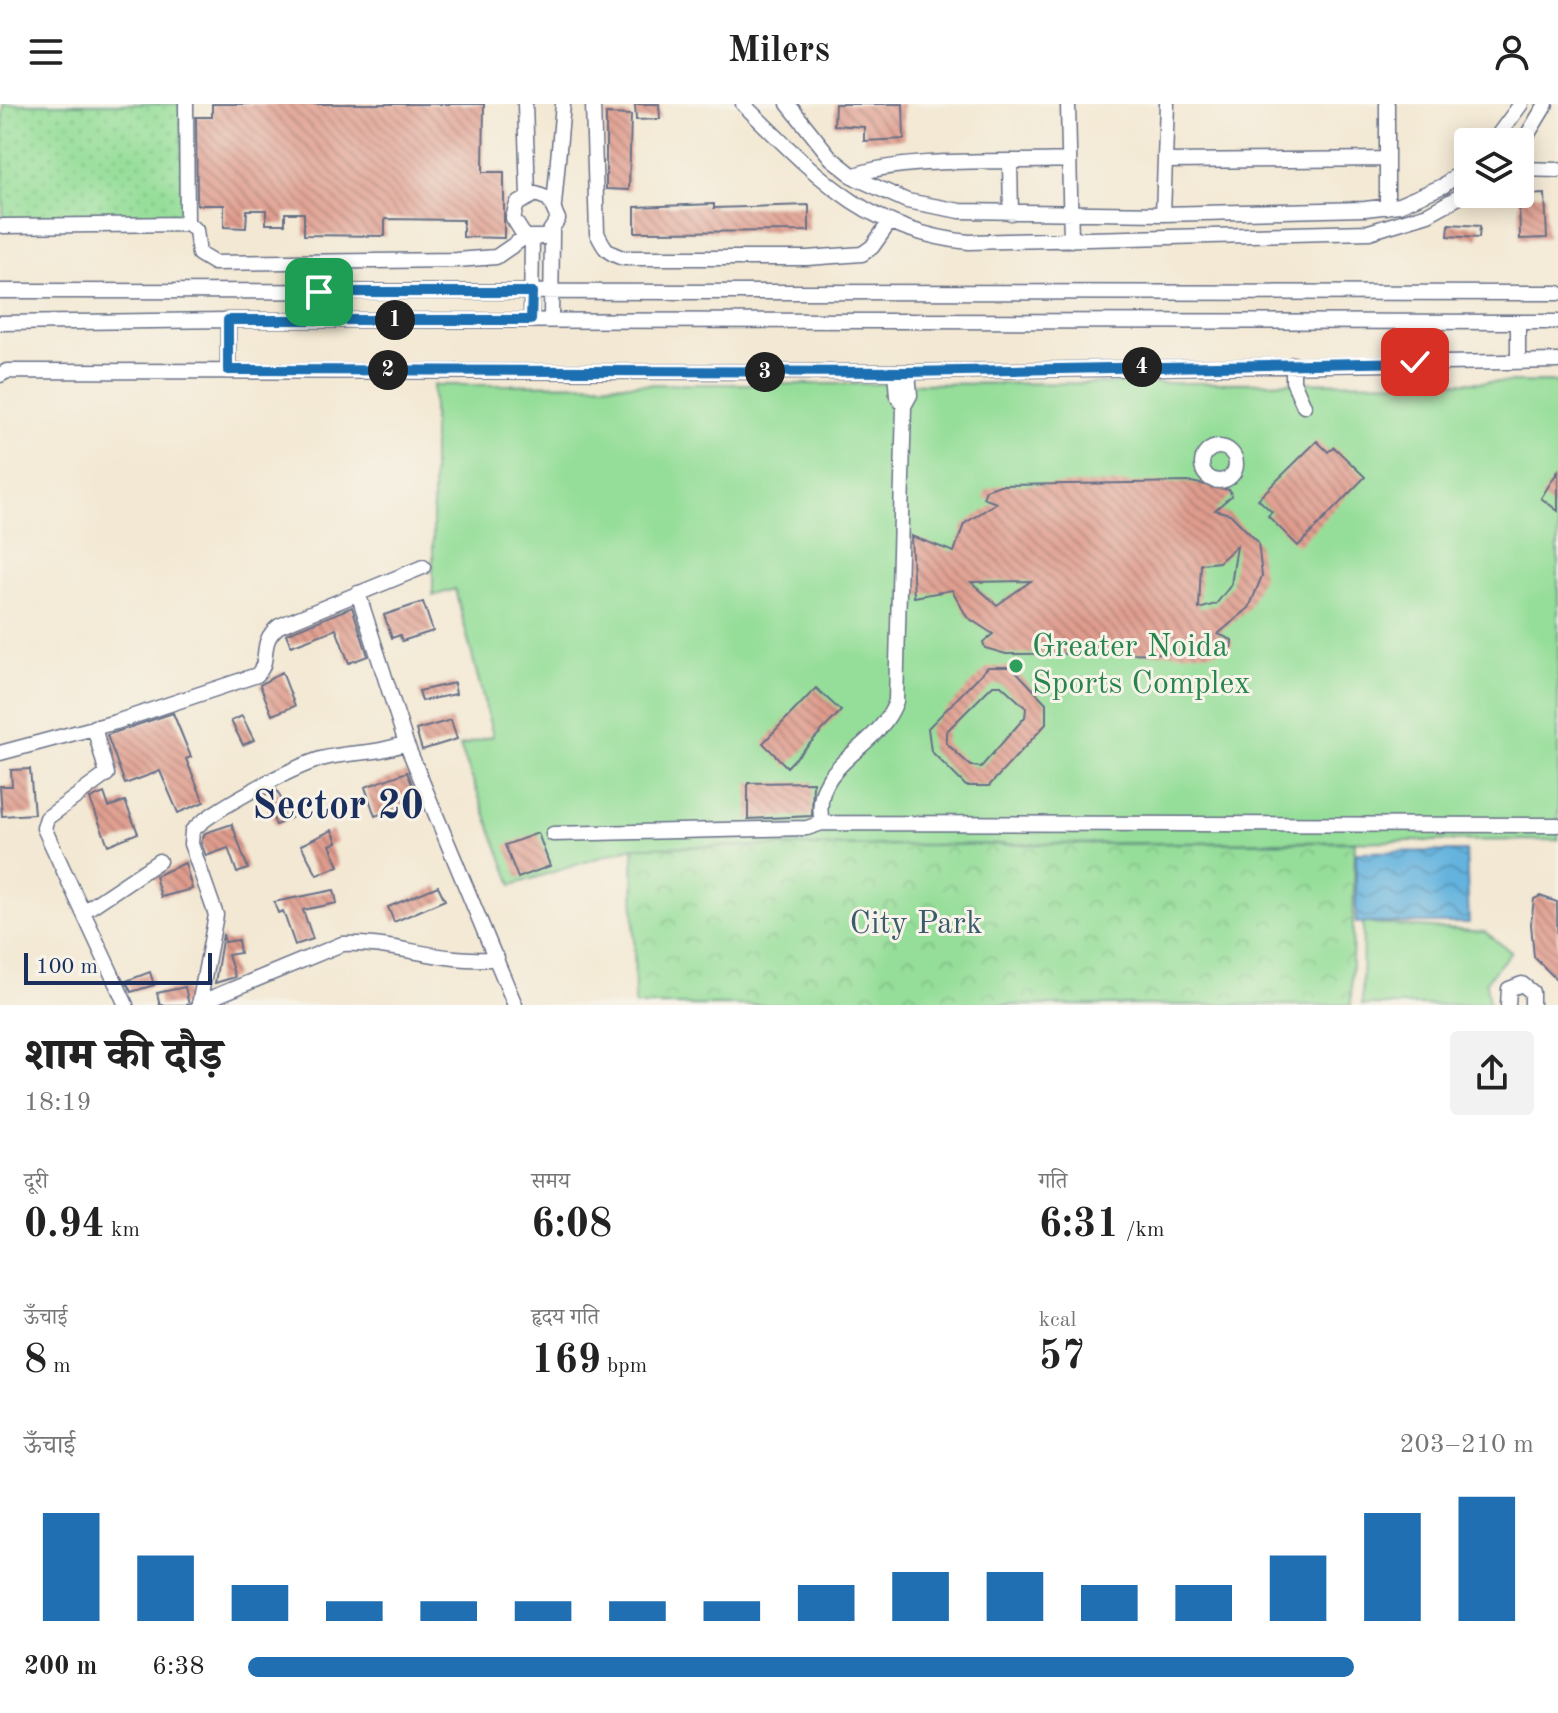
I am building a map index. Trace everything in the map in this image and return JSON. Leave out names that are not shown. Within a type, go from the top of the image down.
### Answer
[{"type":"street","points":[[186,104],[187,224]]},
{"type":"street","points":[[525,104],[528,196]]},
{"type":"street","points":[[551,320],[552,232],[558,219],[554,205],[563,104]]},
{"type":"street","points":[[593,104],[597,233],[604,250],[612,255],[623,258],[807,258],[862,254],[872,247],[889,223]]},
{"type":"street","points":[[743,104],[826,186],[889,223],[938,239],[969,242],[1369,232],[1428,214],[1454,200]]},
{"type":"street","points":[[788,104],[831,158],[852,176],[907,201],[960,211],[1163,214],[1387,207],[1443,186],[1454,177]]},
{"type":"street","points":[[1068,104],[1071,240]]},
{"type":"street","points":[[1163,214],[1167,104]]},
{"type":"street","points":[[1387,104],[1387,207]]},
{"type":"street","points":[[1503,128],[1521,104]]},
{"type":"street","points":[[1531,128],[1546,104]]},
{"type":"street","points":[[1166,161],[1386,159]]},
{"type":"street","points":[[852,176],[882,167],[1068,160]]},
{"type":"street","points":[[1010,163],[1011,213]]},
{"type":"street","points":[[1534,169],[1558,170]]},
{"type":"street","points":[[531,320],[528,238],[513,218],[517,204],[528,196],[543,196],[554,205]]},
{"type":"street","points":[[3,226],[187,224],[196,230],[199,254],[214,263],[496,257],[528,238],[552,232]]},
{"type":"street","points":[[0,291],[1558,293]]},
{"type":"street","points":[[228,320],[228,370]]},
{"type":"street","points":[[0,323],[228,320],[1558,322]]},
{"type":"street","points":[[1518,322],[1518,361]]},
{"type":"street","points":[[0,334],[18,324]]},
{"type":"street","points":[[0,375],[7,371],[228,370],[902,372],[1558,361]]},
{"type":"street","points":[[1293,364],[1293,381],[1304,406]]},
{"type":"street","points":[[822,823],[818,805],[823,786],[838,767],[883,728],[896,701],[904,406],[910,395],[902,372]]},
{"type":"street","points":[[0,753],[94,727],[257,675],[263,667],[265,642],[271,632],[423,567]]},
{"type":"street","points":[[358,593],[406,743],[515,1005]]},
{"type":"street","points":[[94,727],[107,774],[47,818],[44,824],[126,1005]]},
{"type":"street","points":[[199,1004],[216,915],[191,844],[192,831],[289,772],[321,759],[374,754],[406,743]]},
{"type":"street","points":[[553,834],[807,828],[822,823],[1558,825]]},
{"type":"street","points":[[83,912],[159,861]]},
{"type":"street","points":[[199,1004],[342,944],[359,943],[452,959],[497,958]]},
{"type":"street","points":[[1508,1005],[1509,989],[1522,984],[1532,992],[1532,1005]]},
{"type":"green space","points":[[3,104],[182,104],[182,220],[3,220]]},
{"type":"green space","name":"Greater Noida Sports Complex","points":[[1558,382],[1558,840],[633,847],[512,885],[460,746],[493,736],[455,589],[433,596],[433,385]]},
{"type":"green space","name":"City Park","points":[[1355,842],[1351,1005],[635,1005],[633,847]]},
{"type":"green space","points":[[1363,923],[1485,932],[1511,952],[1486,981],[1489,1005],[1362,1005]]},
{"type":"water","points":[[1466,851],[1469,923],[1356,923],[1356,852]]},
{"type":"building","points":[[212,104],[484,104],[483,172],[504,172],[504,238],[463,237],[463,220],[385,219],[385,236],[304,235],[304,213],[285,213],[285,224],[266,224],[266,210],[247,210],[246,228],[224,227],[224,205],[197,205],[196,117],[212,117]]},
{"type":"building","points":[[635,104],[659,104],[660,119],[636,120]]},
{"type":"building","points":[[835,104],[903,104],[904,139],[864,141],[864,127],[834,125]]},
{"type":"building","points":[[606,114],[631,115],[629,190],[606,189]]},
{"type":"building","points":[[1534,194],[1545,194],[1547,238],[1520,239],[1519,208],[1534,208]]},
{"type":"building","points":[[714,204],[714,208],[809,205],[809,231],[635,232],[635,207]]},
{"type":"building","points":[[1449,224],[1480,226],[1479,238],[1448,236]]},
{"type":"building","points":[[1317,441],[1328,452],[1334,447],[1365,477],[1298,546],[1268,516],[1272,512],[1258,499]]},
{"type":"building","points":[[1558,471],[1558,511],[1541,498]]},
{"type":"building","points":[[1191,482],[1230,490],[1231,496],[1215,510],[1230,514],[1258,542],[1262,576],[1249,608],[1218,634],[1232,640],[1232,647],[1213,653],[1006,654],[985,648],[983,642],[993,634],[967,617],[952,590],[914,597],[911,536],[954,552],[964,524],[996,503],[983,498],[986,490],[1000,485]],"holes":[[[1237,546],[1231,585],[1216,604],[1199,609],[1201,564],[1219,562]],[[1031,581],[997,605],[971,582]]]},
{"type":"building","points":[[423,602],[433,631],[402,641],[400,635],[392,638],[384,615]]},
{"type":"building","points":[[352,607],[368,656],[349,663],[336,629],[291,646],[286,634]]},
{"type":"building","points":[[988,667],[1012,667],[1046,703],[1046,724],[989,786],[966,786],[931,751],[928,728]],"holes":[[[993,685],[1001,685],[1026,708],[1025,717],[981,767],[971,766],[946,743],[946,732]]]},
{"type":"building","points":[[282,672],[295,706],[272,715],[260,685]]},
{"type":"building","points":[[454,683],[456,694],[422,701],[419,691]]},
{"type":"building","points":[[816,688],[841,711],[787,767],[763,743]]},
{"type":"building","points":[[173,713],[191,757],[186,759],[204,802],[178,813],[160,771],[125,784],[107,735]]},
{"type":"building","points":[[242,716],[254,740],[243,745],[231,721]]},
{"type":"building","points":[[451,720],[457,739],[422,750],[416,730]]},
{"type":"building","points":[[30,769],[34,814],[2,816],[0,786],[12,786],[11,770]]},
{"type":"building","points":[[407,772],[419,801],[375,816],[365,787]]},
{"type":"building","points":[[813,782],[812,816],[748,819],[748,783]]},
{"type":"building","points":[[276,789],[291,818],[276,825],[262,797]]},
{"type":"building","points":[[104,793],[109,807],[125,801],[138,833],[108,845],[90,799]]},
{"type":"building","points":[[232,824],[248,869],[237,873],[228,848],[206,856],[201,843],[205,833]]},
{"type":"building","points":[[332,830],[337,842],[330,845],[339,866],[317,875],[301,845]]},
{"type":"building","points":[[538,833],[550,866],[518,878],[505,845]]},
{"type":"building","points":[[185,863],[192,889],[161,897],[155,876]]},
{"type":"building","points":[[438,886],[445,900],[394,922],[388,907]]},
{"type":"building","points":[[334,890],[337,903],[303,910],[313,939],[295,945],[283,911],[278,913],[274,902]]},
{"type":"building","points":[[1540,896],[1557,902],[1558,981],[1534,957],[1531,924],[1534,899]]},
{"type":"building","points":[[223,934],[225,942],[238,940],[240,953],[228,955],[235,977],[215,983]]},
{"type":"building","points":[[150,972],[154,985],[131,992],[126,981]]},
{"type":"building","points":[[185,987],[189,1005],[160,1005],[157,993]]},
{"type":"place","name":"Greater Noida Sports Complex","points":[[1016,666]]},
{"type":"district","name":"Sector 20","points":[[338,808]]},
{"type":"route","points":[[319,292],[532,292],[531,320],[228,320],[228,370],[908,372],[1415,362]]}]
